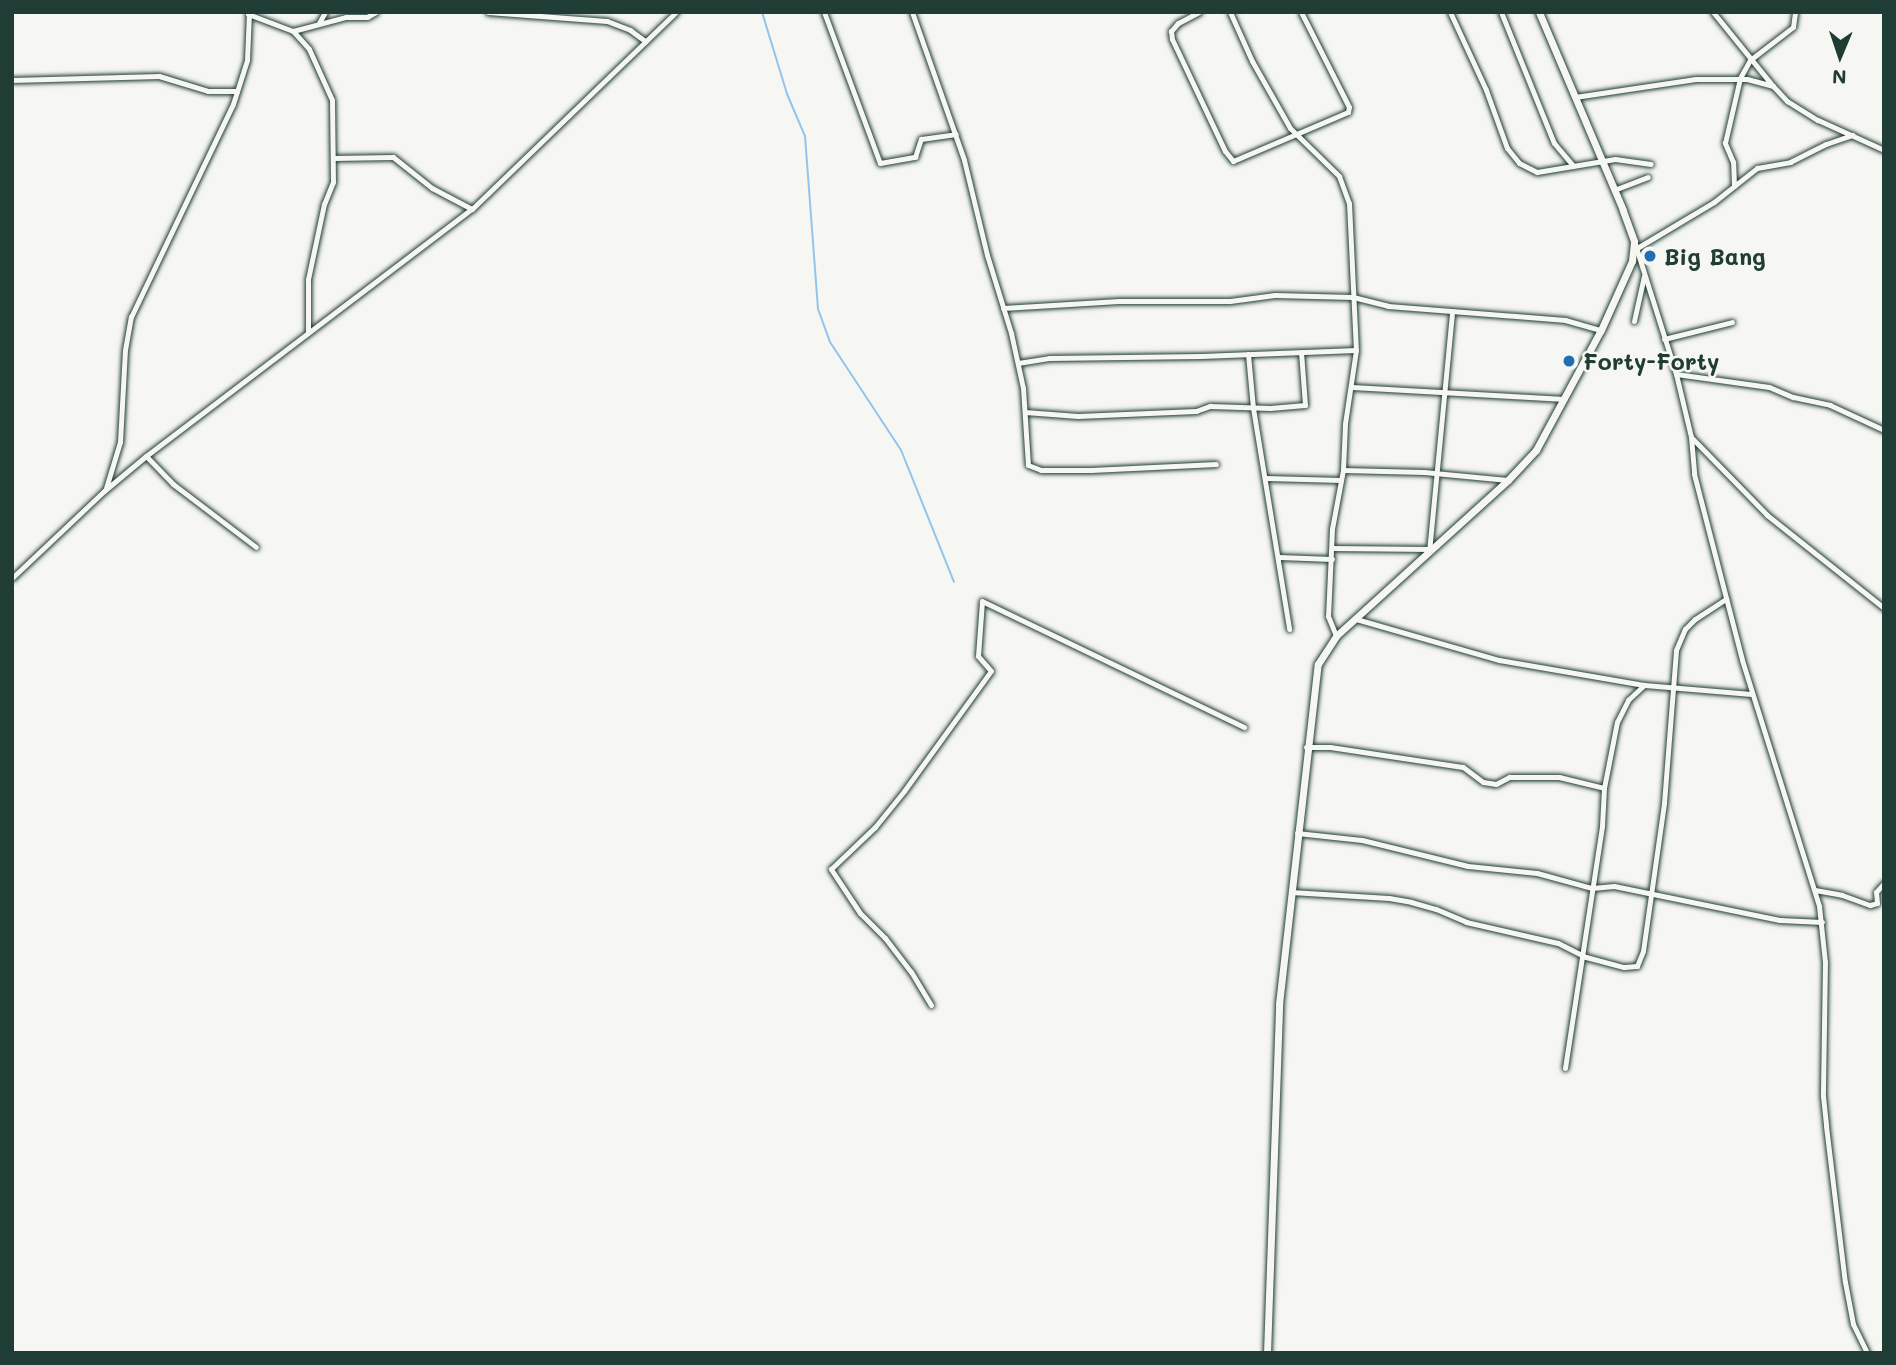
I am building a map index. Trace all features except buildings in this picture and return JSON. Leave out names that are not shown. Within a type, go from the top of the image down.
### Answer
[{"type":"street","points":[[318,23],[325,12]]},
{"type":"street","points":[[293,31],[318,23],[367,17],[376,12]]},
{"type":"street","points":[[488,12],[607,21],[629,30],[645,41]]},
{"type":"street","points":[[12,578],[104,491],[146,456],[471,209],[676,12]]},
{"type":"street","points":[[824,12],[880,163],[915,157],[918,141],[921,139],[956,134]]},
{"type":"street","points":[[912,12],[956,134],[1018,363],[1025,412],[1027,462],[1032,468],[1091,470],[1216,464]]},
{"type":"street","points":[[1199,12],[1178,23],[1171,31],[1172,39],[1230,159],[1236,160],[1343,115],[1349,107],[1301,12]]},
{"type":"street","points":[[1230,12],[1290,128],[1326,161],[1344,187],[1352,228],[1356,350],[1345,424],[1343,470],[1332,529],[1328,616],[1336,636]]},
{"type":"street","points":[[1450,12],[1486,90],[1507,148],[1527,169],[1537,172],[1615,159],[1651,164]]},
{"type":"street","points":[[1501,12],[1554,143],[1573,166]]},
{"type":"street","points":[[1539,12],[1636,245],[1676,374],[1691,438],[1695,474],[1752,694],[1815,891],[1822,922],[1825,962],[1823,1096],[1826,1126],[1845,1282],[1853,1324],[1867,1353]]},
{"type":"street","points":[[1713,12],[1750,60],[1799,110],[1884,150]]},
{"type":"street","points":[[1734,186],[1733,162],[1725,143],[1740,78],[1750,60],[1793,27],[1795,12]]},
{"type":"street","points":[[104,491],[120,442],[125,350],[131,317],[174,232],[237,91],[247,60],[248,13],[293,31],[307,45],[330,92],[332,190],[324,204],[308,279],[308,332]]},
{"type":"street","points":[[12,80],[159,76],[208,91],[237,91]]},
{"type":"street","points":[[1575,97],[1644,85],[1740,78],[1773,86]]},
{"type":"street","points":[[1267,1353],[1279,1004],[1306,747],[1318,664],[1336,636],[1508,480],[1536,450],[1601,330],[1632,261],[1636,245],[1714,202],[1757,168],[1790,162],[1826,144],[1852,135]]},
{"type":"street","points":[[333,158],[393,157],[432,188],[471,209]]},
{"type":"street","points":[[1614,190],[1648,177]]},
{"type":"street","points":[[1634,321],[1644,273]]},
{"type":"street","points":[[1003,308],[1118,301],[1230,300],[1275,295],[1353,297],[1388,306],[1565,320],[1601,330]]},
{"type":"street","points":[[1430,550],[1452,311]]},
{"type":"street","points":[[1664,339],[1732,322]]},
{"type":"street","points":[[1018,363],[1049,358],[1356,350]]},
{"type":"street","points":[[1025,412],[1078,416],[1196,411],[1210,407],[1305,405],[1301,352]]},
{"type":"street","points":[[1248,354],[1253,408],[1289,629]]},
{"type":"street","points":[[1676,374],[1769,387],[1793,397],[1830,405],[1884,430]]},
{"type":"street","points":[[1352,387],[1565,399]]},
{"type":"street","points":[[1691,438],[1775,522],[1884,608]]},
{"type":"street","points":[[146,456],[173,484],[256,547]]},
{"type":"street","points":[[1343,470],[1437,473],[1508,480]]},
{"type":"street","points":[[1266,478],[1341,480]]},
{"type":"street","points":[[1332,548],[1430,550]]},
{"type":"street","points":[[1279,557],[1332,559]]},
{"type":"street","points":[[1291,892],[1326,897],[1389,898],[1411,902],[1436,909],[1458,920],[1558,943],[1584,956],[1624,967],[1637,966],[1643,951],[1651,893],[1675,688],[1676,650],[1685,629],[1726,599]]},
{"type":"street","points":[[931,1005],[911,972],[885,938],[860,913],[831,869],[875,827],[933,755],[944,733],[991,671],[978,656],[982,601],[1244,727]]},
{"type":"street","points":[[1356,619],[1381,629],[1464,648],[1499,660],[1644,685],[1752,694]]},
{"type":"street","points":[[1565,1068],[1584,956],[1602,826],[1604,788],[1617,722],[1628,700],[1644,685]]},
{"type":"street","points":[[1306,747],[1343,748],[1463,767],[1483,782],[1496,784],[1509,777],[1559,777],[1604,788]]},
{"type":"street","points":[[1297,833],[1362,840],[1468,866],[1537,873],[1592,888],[1614,886],[1780,920],[1822,922]]},
{"type":"street","points":[[1815,891],[1842,895],[1870,905],[1877,903],[1876,892],[1884,883]]},
{"type":"waterway","points":[[762,12],[787,94],[805,136],[818,309],[830,342],[901,450],[954,582]]},
{"type":"place","name":"Big Bang","points":[[1650,256]]},
{"type":"place","name":"Forty-Forty","points":[[1569,361]]}]
